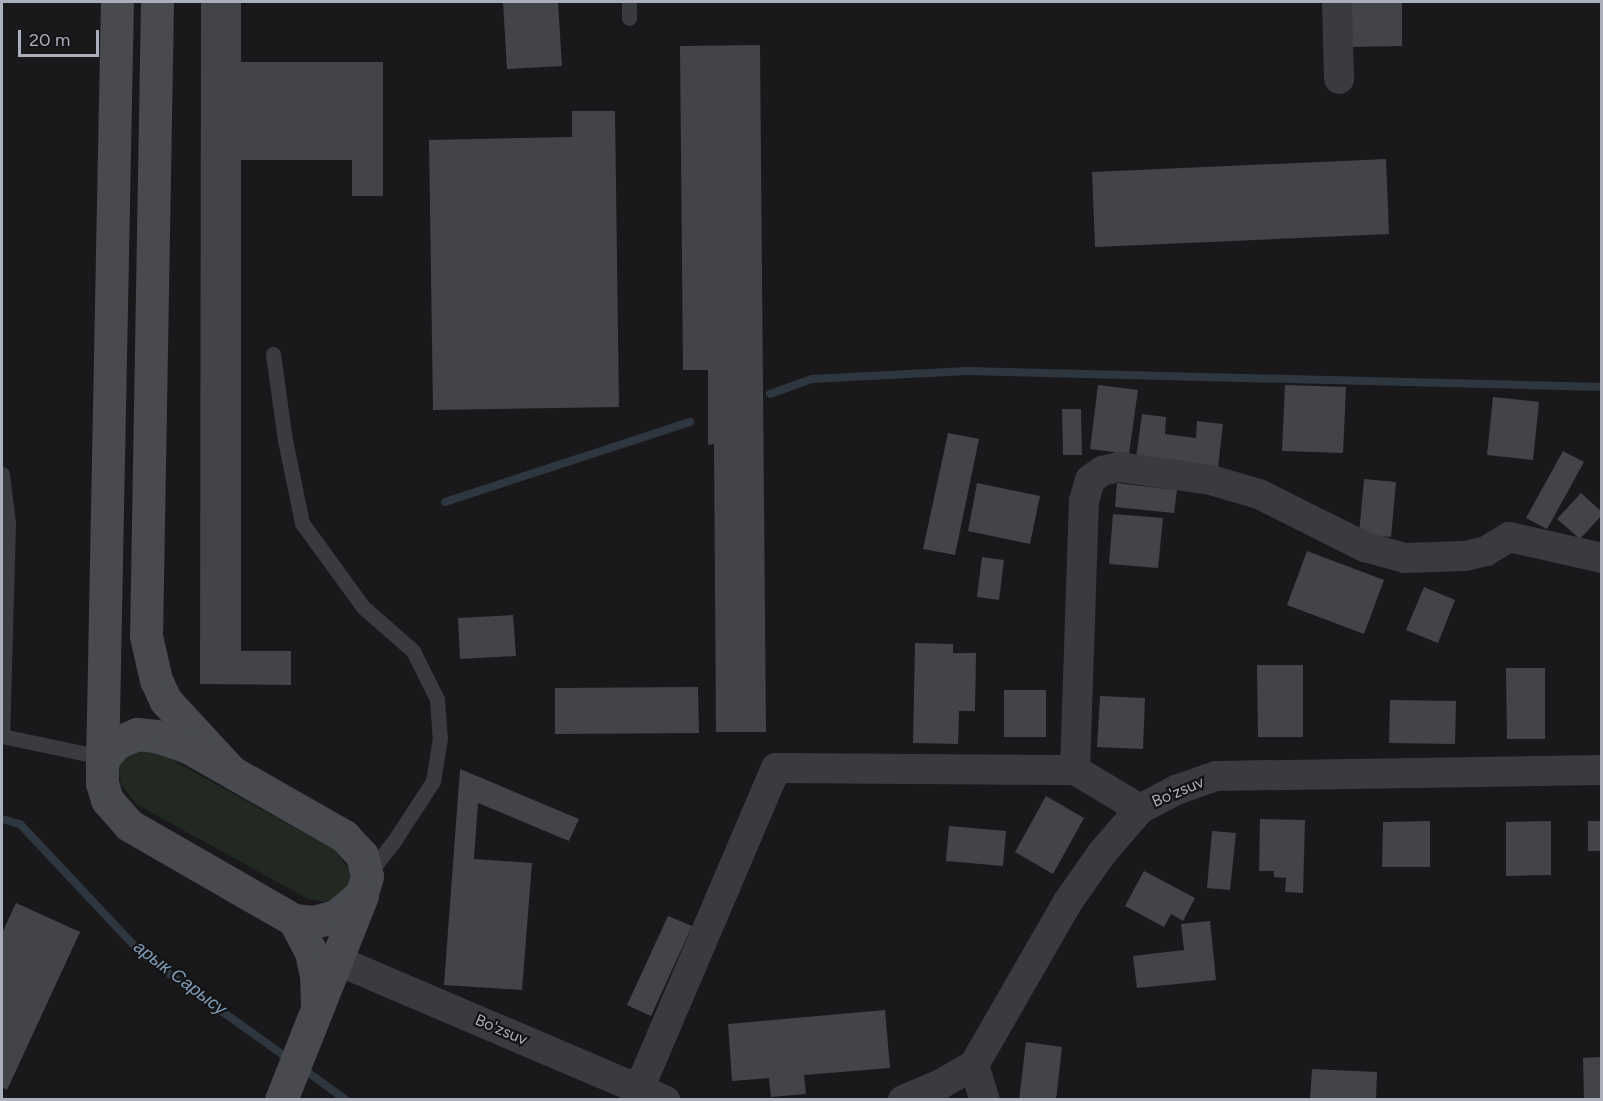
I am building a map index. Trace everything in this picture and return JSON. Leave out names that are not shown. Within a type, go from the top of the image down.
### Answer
[{"type":"main road","points":[[117,2],[102,783],[107,800],[129,825],[294,920],[313,922],[336,916],[365,885]]},
{"type":"main road","points":[[157,2],[146,636],[156,680],[166,701],[230,770]]},
{"type":"main road","points":[[102,761],[116,743],[137,734],[147,734],[188,747],[344,836],[362,855],[365,885],[283,1095]]},
{"type":"main road","points":[[294,920],[307,941],[314,964],[316,1010]]},
{"type":"street","points":[[1337,2],[1339,79]]},
{"type":"street","points":[[1075,770],[1084,501],[1090,480],[1102,471],[1119,467],[1211,480],[1258,494],[1365,547],[1405,558],[1465,556],[1486,551],[1509,537],[1602,558]]},
{"type":"street","points":[[652,1094],[776,768],[1075,770],[1140,809]]},
{"type":"street","name":"Bo'zsuv","points":[[974,1065],[1067,903],[1102,854],[1140,809],[1176,790],[1216,776],[1602,770]]},
{"type":"street","name":"Bo'zsuv","points":[[336,960],[652,1094]]},
{"type":"street","points":[[903,1100],[940,1084],[974,1065],[985,1100]]},
{"type":"lane","points":[[628,18],[629,2]]},
{"type":"lane","points":[[273,354],[285,440],[302,523],[363,607],[413,651],[437,699],[440,738],[433,781],[365,885]]},
{"type":"lane","points":[[2,474],[8,523],[2,736],[102,761]]},
{"type":"shaded area","points":[[138,750],[163,755],[335,850],[348,868],[351,880],[349,892],[330,903],[308,899],[136,804],[121,784],[118,763],[126,754]]},
{"type":"building","points":[[201,2],[241,2],[241,62],[383,62],[383,196],[352,196],[352,160],[241,160],[241,651],[291,651],[291,685],[200,684]]},
{"type":"building","points":[[503,2],[558,2],[562,66],[507,69]]},
{"type":"building","points":[[1347,2],[1402,2],[1402,46],[1348,47]]},
{"type":"building","points":[[760,45],[766,732],[716,732],[714,444],[708,445],[708,370],[683,370],[680,46]]},
{"type":"building","points":[[572,111],[615,111],[619,407],[433,410],[429,140],[572,137]]},
{"type":"building","points":[[1386,159],[1389,234],[1095,247],[1092,172]]},
{"type":"building","points":[[1098,385],[1138,390],[1129,454],[1090,449]]},
{"type":"building","points":[[1285,385],[1346,387],[1343,453],[1282,451]]},
{"type":"building","points":[[1493,397],[1539,402],[1533,460],[1487,455]]},
{"type":"building","points":[[1062,409],[1081,409],[1082,455],[1063,455]]},
{"type":"building","points":[[1142,414],[1166,417],[1165,434],[1196,438],[1197,421],[1223,424],[1218,467],[1136,458]]},
{"type":"building","points":[[948,433],[979,439],[955,555],[923,549]]},
{"type":"building","points":[[1563,451],[1584,462],[1547,529],[1526,518]]},
{"type":"building","points":[[1364,479],[1396,482],[1391,537],[1359,534]]},
{"type":"building","points":[[977,483],[1040,496],[1030,544],[968,531]]},
{"type":"building","points":[[1117,483],[1177,490],[1174,513],[1115,507]]},
{"type":"building","points":[[1581,493],[1602,512],[1602,515],[1580,539],[1557,519]]},
{"type":"building","points":[[1113,514],[1163,518],[1158,568],[1109,564]]},
{"type":"building","points":[[1307,551],[1384,580],[1364,634],[1287,605]]},
{"type":"building","points":[[982,557],[1004,560],[999,600],[977,597]]},
{"type":"building","points":[[1424,587],[1455,600],[1438,643],[1406,630]]},
{"type":"building","points":[[513,615],[516,656],[460,659],[458,618]]},
{"type":"building","points":[[915,643],[953,644],[953,653],[976,653],[975,711],[959,711],[958,744],[913,743]]},
{"type":"building","points":[[1257,665],[1303,665],[1303,737],[1258,737]]},
{"type":"building","points":[[1506,668],[1545,668],[1545,739],[1507,739]]},
{"type":"building","points":[[698,687],[699,733],[555,734],[555,688]]},
{"type":"building","points":[[1004,690],[1046,690],[1046,737],[1004,737]]},
{"type":"building","points":[[1100,696],[1145,698],[1143,749],[1097,747]]},
{"type":"building","points":[[1390,700],[1456,701],[1455,744],[1389,743]]},
{"type":"building","points":[[460,769],[579,819],[569,841],[478,803],[474,859],[532,863],[522,990],[444,985]]},
{"type":"building","points":[[1046,796],[1084,818],[1053,874],[1015,852]]},
{"type":"building","points":[[1260,819],[1305,820],[1303,893],[1285,892],[1286,878],[1274,877],[1274,871],[1259,871]]},
{"type":"building","points":[[1430,821],[1430,867],[1382,867],[1383,822]]},
{"type":"building","points":[[1551,821],[1551,875],[1506,876],[1506,822]]},
{"type":"building","points":[[1588,821],[1602,821],[1602,851],[1588,851]]},
{"type":"building","points":[[949,826],[1006,831],[1003,866],[946,861]]},
{"type":"building","points":[[1212,831],[1236,833],[1230,890],[1207,888]]},
{"type":"building","points":[[1144,871],[1195,898],[1183,921],[1171,914],[1164,927],[1125,906]]},
{"type":"building","points":[[16,903],[80,932],[7,1090],[2,1087],[2,933]]},
{"type":"building","points":[[668,916],[692,926],[651,1016],[627,1005]]},
{"type":"building","points":[[1210,921],[1216,980],[1137,988],[1133,956],[1184,950],[1181,924]]},
{"type":"building","points":[[885,1010],[890,1068],[804,1075],[806,1094],[771,1097],[769,1078],[732,1081],[728,1024]]},
{"type":"building","points":[[1026,1042],[1062,1047],[1056,1100],[1019,1100]]},
{"type":"building","points":[[1602,1057],[1602,1100],[1584,1100],[1583,1058]]},
{"type":"building","points":[[1312,1069],[1377,1072],[1376,1100],[1310,1100]]},
{"type":"waterway","points":[[770,394],[812,379],[967,371],[1602,387]]},
{"type":"waterway","points":[[445,502],[690,422]]},
{"type":"waterway","name":"арык Сарысу","points":[[2,819],[20,824],[143,955],[289,1059]]},
{"type":"waterway","name":"арык Сарысу","points":[[302,1068],[346,1100]]}]
